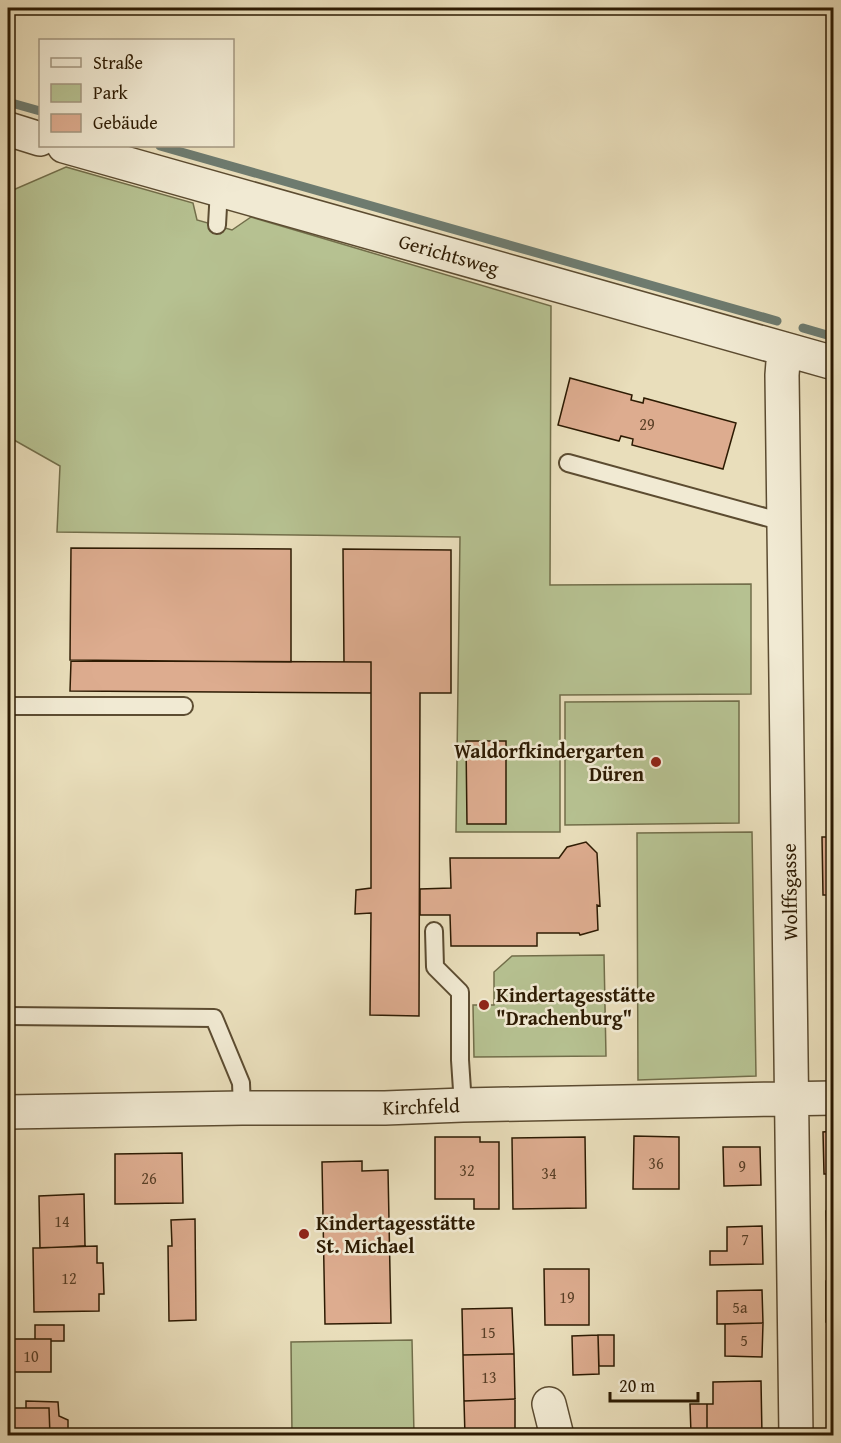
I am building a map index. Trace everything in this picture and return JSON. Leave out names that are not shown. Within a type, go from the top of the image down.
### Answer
[{"type":"street","points":[[8,129],[39,139]]},
{"type":"street","name":"Gerichtsweg","points":[[68,147],[834,363]]},
{"type":"street","name":"Wolffsgasse","points":[[784,349],[782,375],[783,522],[796,1436]]},
{"type":"street","name":"Kirchfeld","points":[[8,1112],[385,1108],[463,1104],[834,1098]]},
{"type":"street","points":[[549,1404],[557,1436]]},
{"type":"lane","points":[[217,225],[219,189]]},
{"type":"lane","points":[[568,463],[783,522]]},
{"type":"lane","points":[[8,706],[184,706]]},
{"type":"lane","points":[[434,931],[435,967],[460,992],[463,1104]]},
{"type":"lane","points":[[8,1017],[214,1018],[241,1083],[242,1108]]},
{"type":"green space","points":[[66,167],[193,203],[197,220],[232,230],[251,217],[551,306],[550,585],[751,584],[751,694],[560,695],[560,832],[456,832],[460,537],[57,532],[60,466],[14,440],[13,190]]},
{"type":"green space","points":[[739,701],[739,823],[565,825],[565,702]]},
{"type":"green space","points":[[752,832],[756,1076],[638,1080],[637,833]]},
{"type":"green space","points":[[604,955],[606,1056],[474,1057],[473,1005],[494,1005],[494,972],[512,956]]},
{"type":"green space","points":[[412,1340],[414,1435],[292,1435],[291,1342]]},
{"type":"building","points":[[570,378],[632,395],[631,400],[643,403],[644,398],[736,423],[723,469],[632,445],[633,439],[621,436],[619,441],[558,425]]},
{"type":"building","points":[[71,548],[291,549],[291,662],[70,660]]},
{"type":"building","points":[[343,549],[451,550],[451,693],[420,693],[419,1016],[370,1015],[371,913],[355,914],[356,890],[371,888],[371,662],[344,662]]},
{"type":"building","points":[[71,661],[371,662],[371,693],[70,691]]},
{"type":"building","points":[[466,741],[506,741],[506,824],[467,824]]},
{"type":"building","points":[[822,837],[834,837],[834,895],[823,895]]},
{"type":"building","points":[[586,842],[597,853],[600,906],[597,905],[598,930],[580,935],[579,933],[537,933],[537,946],[451,946],[450,915],[420,915],[420,889],[451,888],[450,858],[559,858],[567,847]]},
{"type":"building","points":[[834,1131],[834,1174],[824,1174],[823,1132]]},
{"type":"building","points":[[634,1136],[679,1137],[679,1189],[633,1189]]},
{"type":"building","points":[[435,1137],[480,1137],[480,1142],[499,1142],[499,1209],[474,1209],[474,1199],[435,1199]]},
{"type":"building","points":[[585,1137],[586,1208],[513,1209],[512,1138]]},
{"type":"building","points":[[723,1147],[760,1147],[761,1185],[724,1186]]},
{"type":"building","points":[[182,1153],[183,1203],[115,1204],[115,1154]]},
{"type":"building","points":[[362,1161],[362,1171],[388,1170],[391,1323],[325,1324],[322,1162]]},
{"type":"building","points":[[84,1194],[85,1246],[40,1248],[39,1196]]},
{"type":"building","points":[[826,1211],[834,1211],[834,1252],[827,1252]]},
{"type":"building","points":[[195,1219],[196,1320],[169,1321],[168,1246],[172,1246],[171,1220]]},
{"type":"building","points":[[762,1226],[763,1264],[710,1265],[710,1251],[727,1251],[727,1227]]},
{"type":"building","points":[[97,1246],[97,1263],[103,1263],[104,1294],[99,1294],[99,1311],[34,1312],[33,1248]]},
{"type":"building","points":[[544,1269],[589,1269],[589,1325],[545,1325]]},
{"type":"building","points":[[826,1281],[834,1281],[834,1322],[826,1322]]},
{"type":"building","points":[[762,1290],[763,1323],[717,1324],[717,1291]]},
{"type":"building","points":[[512,1308],[514,1354],[463,1355],[462,1309]]},
{"type":"building","points":[[763,1323],[762,1357],[725,1356],[725,1324]]},
{"type":"building","points":[[35,1325],[64,1325],[64,1341],[35,1339]]},
{"type":"building","points":[[598,1335],[614,1335],[614,1366],[599,1366]]},
{"type":"building","points":[[598,1335],[599,1374],[573,1375],[572,1336]]},
{"type":"building","points":[[11,1339],[51,1339],[51,1372],[11,1372]]},
{"type":"building","points":[[827,1344],[834,1344],[834,1389],[827,1389]]},
{"type":"building","points":[[514,1354],[515,1399],[464,1401],[463,1355]]},
{"type":"building","points":[[761,1381],[762,1436],[707,1436],[707,1404],[713,1404],[713,1382]]},
{"type":"building","points":[[515,1399],[515,1436],[465,1436],[464,1401]]},
{"type":"building","points":[[26,1401],[58,1402],[59,1416],[68,1420],[68,1436],[50,1436],[49,1408],[26,1408]]},
{"type":"building","points":[[690,1404],[707,1404],[707,1433],[691,1434]]},
{"type":"building","points":[[10,1408],[49,1408],[50,1436],[11,1436]]},
{"type":"building","points":[[828,1413],[834,1413],[834,1436],[828,1436]]},
{"type":"waterway","points":[[8,102],[39,111]]},
{"type":"waterway","points":[[164,147],[777,321]]},
{"type":"waterway","points":[[803,328],[834,337]]},
{"type":"place","name":"Waldorfkindergarten Düren","points":[[656,762]]},
{"type":"place","name":"Kindertagesstätte \"Drachenburg\"","points":[[484,1005]]},
{"type":"place","name":"Kindertagesstätte St. Michael","points":[[304,1234]]}]
